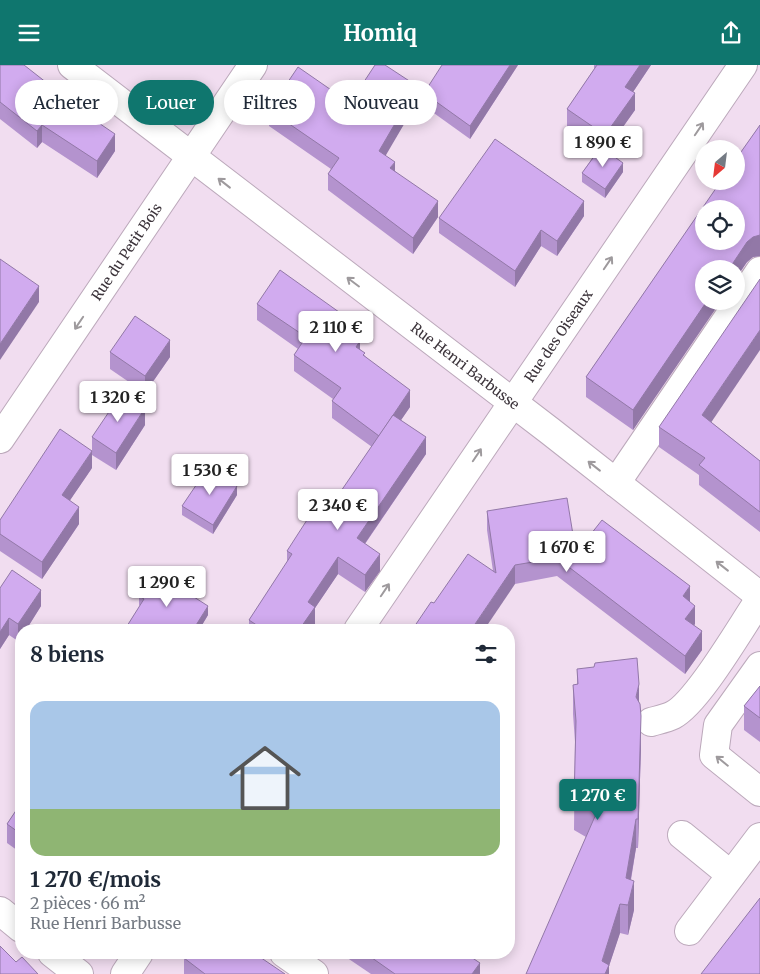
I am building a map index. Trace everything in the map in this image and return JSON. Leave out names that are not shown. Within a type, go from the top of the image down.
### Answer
[{"type":"street","name":"Rue Henri Barbusse","points":[[72,65],[616,483],[760,597]]},
{"type":"street","name":"Rue du Petit Bois","points":[[0,439],[253,65]]},
{"type":"street","name":"Rue des Oiseaux","points":[[362,624],[743,65]]},
{"type":"street","points":[[616,483],[760,271]]},
{"type":"street","points":[[651,722],[673,715],[683,708],[701,687],[760,597]]},
{"type":"street","points":[[760,666],[718,725],[714,755],[760,792]]},
{"type":"street","points":[[682,835],[732,875]]},
{"type":"street","points":[[689,931],[760,837]]},
{"type":"street","points":[[0,911],[15,923]]},
{"type":"street","points":[[60,959],[79,974]]},
{"type":"street","points":[[125,974],[135,959]]},
{"type":"street","points":[[293,959],[314,974]]},
{"type":"building","points":[[0,65],[24,65],[43,80],[15,80],[15,114],[0,102]]},
{"type":"building","points":[[375,65],[385,65],[408,80],[365,80]]},
{"type":"building","points":[[442,65],[510,65],[470,126],[437,102],[437,80],[432,80]]},
{"type":"building","points":[[597,65],[640,65],[625,87],[635,93],[605,135],[567,109]]},
{"type":"building","points":[[298,67],[325,86],[325,125],[394,125],[379,151],[395,162],[390,168],[438,201],[413,238],[328,174],[339,158],[291,125],[315,125],[315,80],[289,80]]},
{"type":"building","points":[[29,125],[42,125],[37,131]]},
{"type":"building","points":[[42,125],[102,125],[115,134],[97,161]]},
{"type":"building","points":[[760,125],[760,235],[753,237],[745,245],[745,200],[708,200],[715,190],[745,190],[745,146]]},
{"type":"building","points":[[495,139],[584,201],[557,241],[541,230],[515,271],[439,218]]},
{"type":"building","points":[[601,147],[623,163],[605,189],[582,173]]},
{"type":"building","points":[[695,219],[695,250],[742,250],[735,260],[695,260],[695,310],[701,310],[633,410],[586,377]]},
{"type":"building","points":[[0,259],[39,286],[0,344]]},
{"type":"building","points":[[280,270],[360,327],[354,336],[360,341],[356,347],[365,353],[363,355],[410,390],[379,436],[332,401],[341,388],[294,355],[306,337],[257,304]]},
{"type":"building","points":[[760,279],[760,330],[702,415],[760,461],[760,512],[699,465],[705,458],[659,427],[739,310],[745,310],[745,301]]},
{"type":"building","points":[[135,316],[170,340],[145,376],[110,352]]},
{"type":"building","points":[[121,394],[145,408],[116,453],[92,437]]},
{"type":"building","points":[[393,415],[426,437],[357,538],[380,554],[365,575],[338,557],[308,602],[315,607],[303,624],[255,624],[249,620],[292,554],[287,551],[316,506],[326,513]]},
{"type":"building","points":[[60,429],[92,451],[62,495],[79,507],[42,562],[0,534],[0,520]]},
{"type":"building","points":[[209,466],[237,486],[213,525],[182,506]]},
{"type":"building","points":[[567,498],[576,553],[602,520],[690,586],[683,596],[695,606],[685,619],[702,631],[685,656],[557,558],[515,565],[475,624],[416,624],[431,602],[434,603],[468,554],[496,573],[487,511]]},
{"type":"building","points":[[12,570],[41,590],[18,624],[9,618],[0,632],[0,588]]},
{"type":"building","points":[[155,572],[208,606],[197,624],[128,624],[144,599],[139,596]]},
{"type":"building","points":[[637,658],[639,684],[636,697],[640,704],[641,716],[638,819],[636,819],[626,878],[634,881],[628,905],[620,904],[602,961],[609,965],[605,974],[526,974],[596,814],[574,801],[576,721],[573,685],[578,684],[577,669],[594,667],[595,663]]},
{"type":"building","points":[[760,686],[760,718],[744,706]]},
{"type":"building","points":[[15,812],[15,830],[7,824]]},
{"type":"building","points":[[760,898],[760,974],[701,974]]},
{"type":"building","points":[[0,946],[16,962],[20,959],[24,959],[38,974],[0,974]]},
{"type":"building","points":[[185,959],[263,959],[285,974],[205,974]]},
{"type":"building","points":[[374,959],[474,959],[480,963],[472,974],[395,974]]}]
